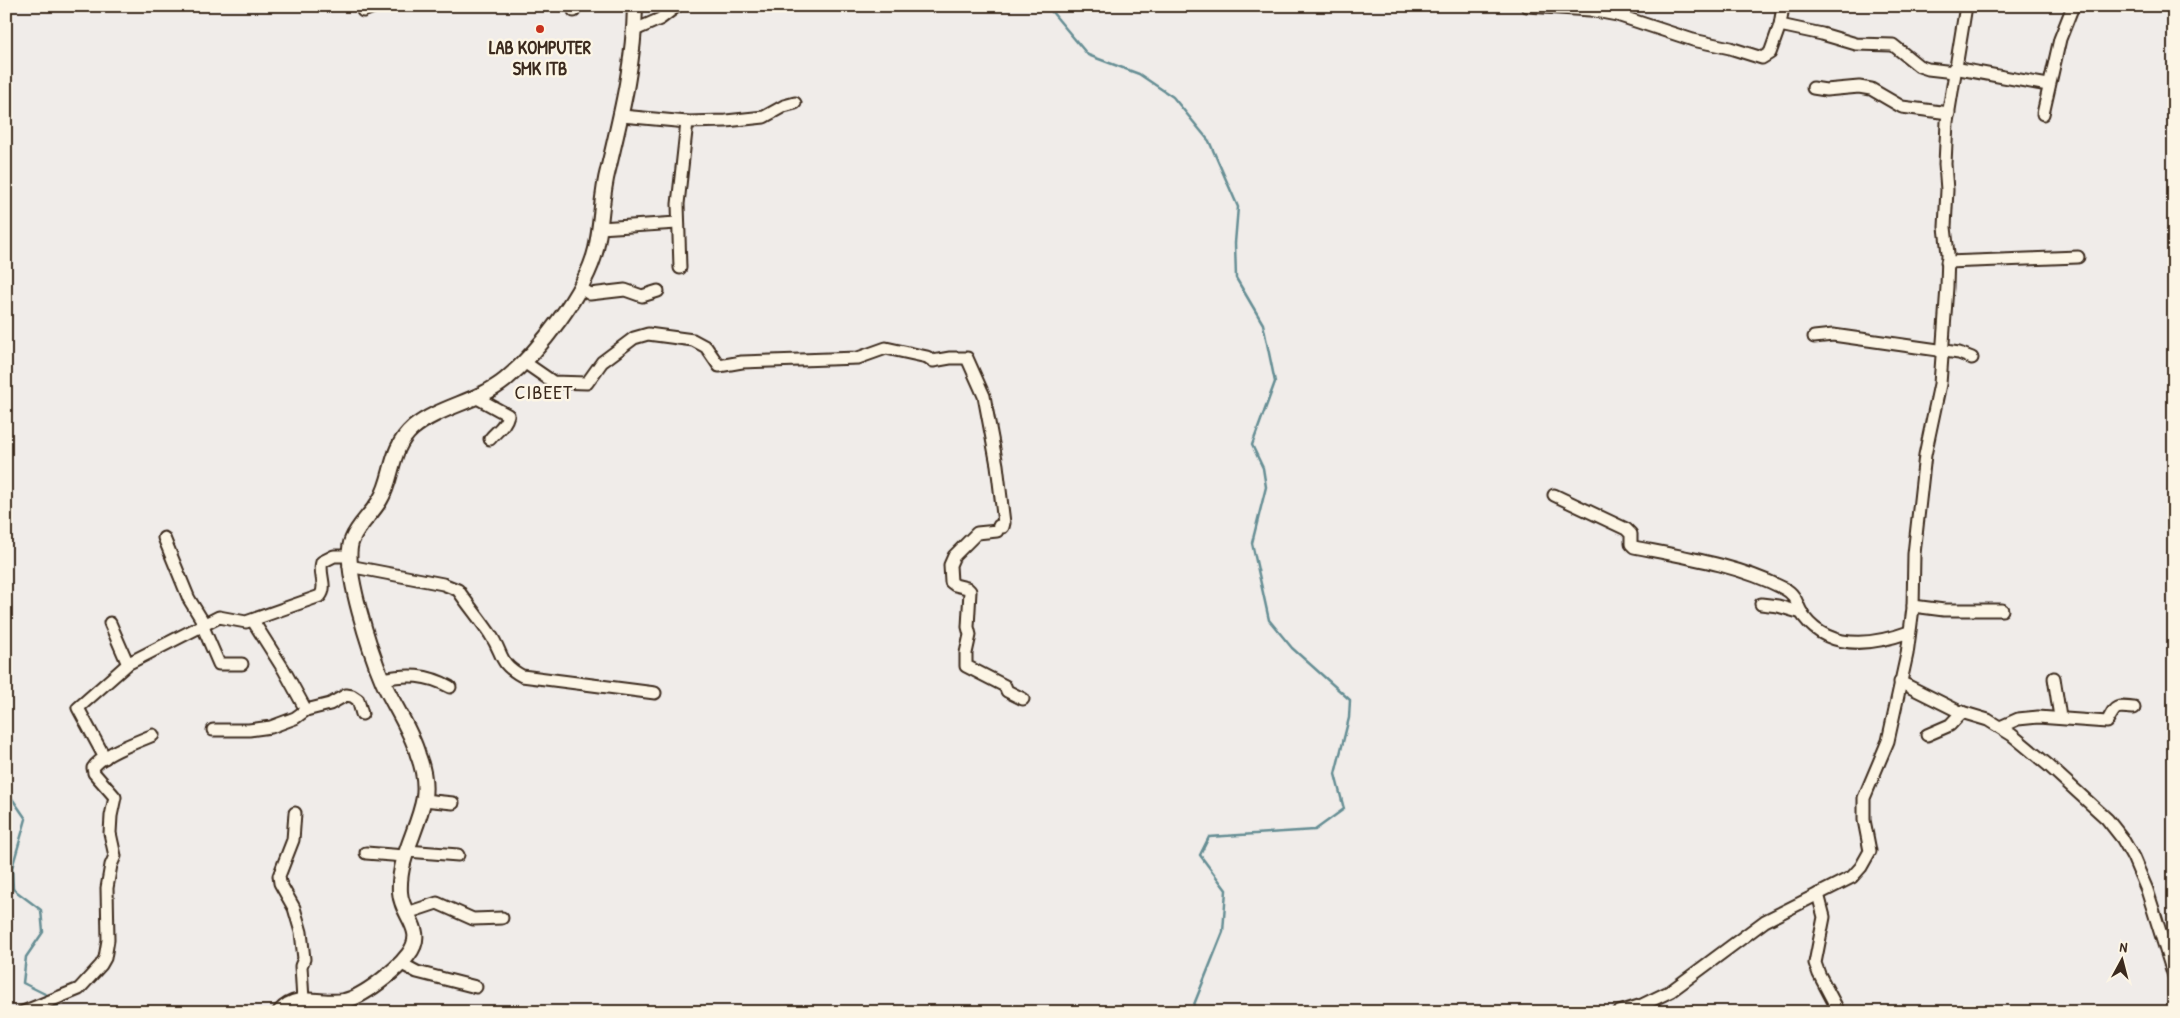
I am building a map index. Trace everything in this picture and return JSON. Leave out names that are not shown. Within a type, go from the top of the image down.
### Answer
[{"type":"main road","points":[[280,1012],[286,1005],[303,1000],[342,1002],[355,998],[407,957],[415,940],[415,932],[402,903],[400,890],[406,853],[424,800],[424,775],[416,748],[382,678],[349,561],[355,531],[380,500],[395,454],[414,427],[438,414],[477,398],[497,386],[524,362],[558,322],[579,287],[592,262],[600,228],[603,192],[626,94],[635,30],[635,6]]},
{"type":"street","points":[[363,11],[376,6]]},
{"type":"street","points":[[635,30],[660,19],[677,6]]},
{"type":"street","points":[[1527,6],[1590,10],[1617,15],[1693,40],[1730,48],[1762,58],[1770,53],[1780,25],[1783,6]]},
{"type":"street","points":[[1619,1012],[1642,1005],[1671,991],[1752,929],[1789,908],[1852,877],[1870,851],[1864,820],[1864,798],[1866,789],[1887,745],[1900,682],[1913,606],[1914,554],[1925,455],[1940,384],[1947,287],[1945,146],[1954,70],[1966,6]]},
{"type":"street","points":[[2043,114],[2048,85],[2062,31],[2073,6]]},
{"type":"street","points":[[1780,25],[1856,44],[1893,45],[1920,66],[1928,69],[1954,70],[2048,85]]},
{"type":"street","points":[[1814,88],[1826,90],[1859,87],[1871,89],[1902,107],[1949,113]]},
{"type":"street","points":[[622,116],[686,122],[764,117],[784,106],[795,103]]},
{"type":"street","points":[[680,268],[677,223],[679,177],[686,122]]},
{"type":"street","points":[[600,228],[677,223]]},
{"type":"street","points":[[1947,262],[2078,256]]},
{"type":"street","points":[[579,287],[590,294],[624,290],[642,296],[658,291]]},
{"type":"street","points":[[524,362],[550,381],[587,383],[602,362],[634,338],[650,333],[693,340],[706,348],[720,366],[750,362],[824,361],[858,358],[886,348],[926,356],[933,361],[967,358],[984,396],[997,465],[1004,523],[1003,527],[999,526],[997,532],[975,534],[954,556],[950,565],[951,582],[968,588],[970,591],[968,627],[970,634],[966,652],[966,666],[1005,686],[1008,691],[1023,699]]},
{"type":"street","points":[[1814,337],[1833,334],[1966,354],[1972,358]]},
{"type":"street","points":[[477,398],[508,414],[505,425],[495,432],[490,439]]},
{"type":"street","points":[[1554,495],[1626,528],[1631,534],[1631,544],[1634,547],[1729,567],[1785,589],[1796,598],[1802,614],[1819,632],[1834,639],[1844,642],[1876,642],[1909,632]]},
{"type":"street","points":[[164,538],[188,598],[204,626],[220,664],[242,664]]},
{"type":"street","points":[[104,758],[78,708],[129,663],[221,616],[240,622],[253,621],[264,615],[322,595],[322,562],[334,556],[454,587],[492,637],[502,660],[522,676],[654,693]]},
{"type":"street","points":[[1761,604],[1778,606],[1802,614]]},
{"type":"street","points":[[1913,606],[1948,610],[2002,610]]},
{"type":"street","points":[[253,621],[284,670],[306,710]]},
{"type":"street","points":[[110,622],[129,663]]},
{"type":"street","points":[[382,678],[412,675],[439,681],[450,687]]},
{"type":"street","points":[[2054,678],[2060,717]]},
{"type":"street","points":[[1900,682],[1962,712],[1988,720],[2000,727],[2054,770],[2107,819],[2122,838],[2133,857],[2170,955],[2174,976]]},
{"type":"street","points":[[213,730],[249,730],[271,727],[295,718],[306,710],[330,704],[341,697],[352,696],[360,703],[362,714]]},
{"type":"street","points":[[2000,727],[2022,718],[2060,717],[2107,722],[2118,706],[2134,708]]},
{"type":"street","points":[[1927,735],[1950,725],[1962,712]]},
{"type":"street","points":[[23,1012],[78,989],[101,966],[106,954],[107,888],[111,865],[115,856],[110,833],[110,816],[115,796],[106,790],[93,770],[97,762],[153,735]]},
{"type":"street","points":[[424,800],[453,803]]},
{"type":"street","points":[[295,813],[293,840],[279,879],[294,908],[301,932],[304,959],[301,966],[303,1000]]},
{"type":"street","points":[[366,853],[458,854]]},
{"type":"street","points":[[1818,894],[1824,917],[1815,962],[1819,974],[1839,1012]]},
{"type":"street","points":[[407,913],[437,903],[473,918],[502,918]]},
{"type":"street","points":[[400,963],[416,972],[476,987]]},
{"type":"waterway","points":[[1047,6],[1088,55],[1139,74],[1173,97],[1209,141],[1238,207],[1235,243],[1236,278],[1263,324],[1275,382],[1252,445],[1263,468],[1266,487],[1252,543],[1269,620],[1292,648],[1350,700],[1349,718],[1335,774],[1344,809],[1315,830],[1209,837],[1200,855],[1226,890],[1223,932],[1191,1012]]},
{"type":"waterway","points":[[6,796],[11,797],[26,819],[12,868],[13,889],[41,910],[43,932],[26,957],[23,983],[49,996]]},
{"type":"waterway","points":[[54,1003],[60,1012]]},
{"type":"place","name":"LAB KOMPUTER SMK ITB","points":[[540,29]]},
{"type":"district","name":"CIBEET","points":[[544,392]]}]
